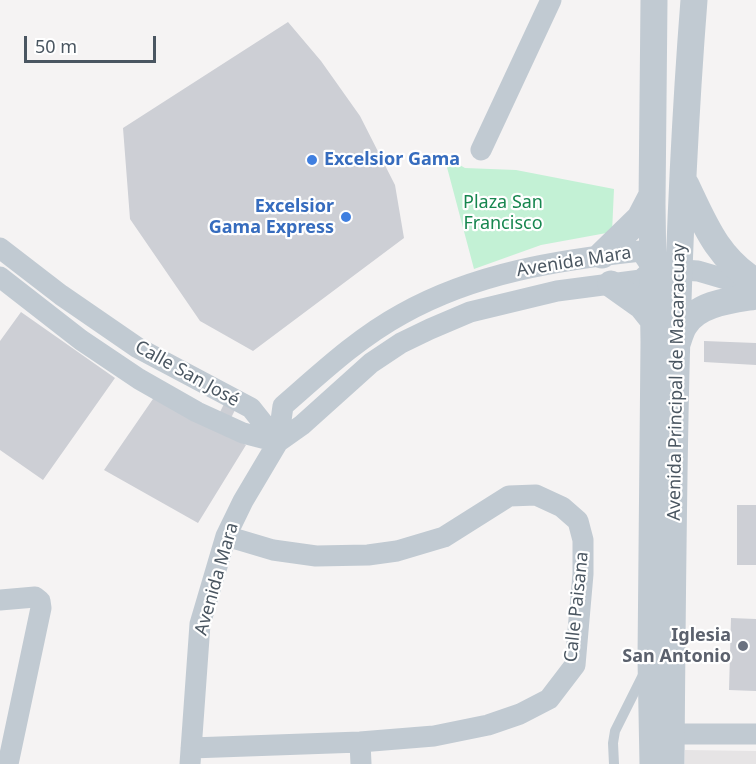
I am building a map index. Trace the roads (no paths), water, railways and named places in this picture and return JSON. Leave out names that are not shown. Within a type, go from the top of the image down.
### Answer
[{"type":"street","points":[[481,150],[551,0]]},
{"type":"street","name":"Avenida Principal de Macaracuay","points":[[653,764],[651,659],[654,0]]},
{"type":"street","name":"Avenida Principal de Macaracuay","points":[[671,764],[676,345],[684,181],[683,153],[694,0]]},
{"type":"street","points":[[684,181],[715,243],[741,273],[756,282]]},
{"type":"street","points":[[602,255],[640,218],[652,195]]},
{"type":"street","name":"Calle San José","points":[[0,248],[61,295],[138,348],[251,408],[278,442]]},
{"type":"street","name":"Avenida Mara","points":[[190,756],[200,624],[226,536],[243,501],[278,442],[283,406],[344,354],[400,315],[429,300],[477,281],[556,262],[640,251],[653,269],[641,280],[557,291],[519,299],[470,312],[430,329],[401,343],[372,363],[302,425],[278,442]]},
{"type":"street","points":[[653,269],[698,271],[756,288]]},
{"type":"street","name":"Calle San José","points":[[0,277],[81,340],[124,369],[205,415],[243,433],[278,442]]},
{"type":"street","points":[[611,284],[642,306],[654,321]]},
{"type":"street","points":[[676,345],[684,326],[700,311],[714,304],[756,296]]},
{"type":"street","points":[[124,369],[138,348]]},
{"type":"street","name":"Calle Paisana","points":[[190,756],[434,736],[488,725],[520,714],[549,699],[575,665],[583,574],[583,540],[578,522],[562,507],[536,495],[509,496],[444,537],[397,551],[344,557],[316,556],[273,550],[226,536]]},
{"type":"street","points":[[0,600],[36,597],[41,608],[8,764]]},
{"type":"street","points":[[671,734],[756,734]]},
{"type":"street","points":[[360,742],[361,764]]},
{"type":"lane","points":[[614,764],[615,731],[651,659]]},
{"type":"place","name":"Excelsior Gama","points":[[312,160]]},
{"type":"place","name":"Excelsior Gama Express","points":[[346,217]]},
{"type":"place","name":"Iglesia San Antonio","points":[[743,646]]},
{"type":"park label","name":"Plaza San Francisco","points":[[503,213]]}]
